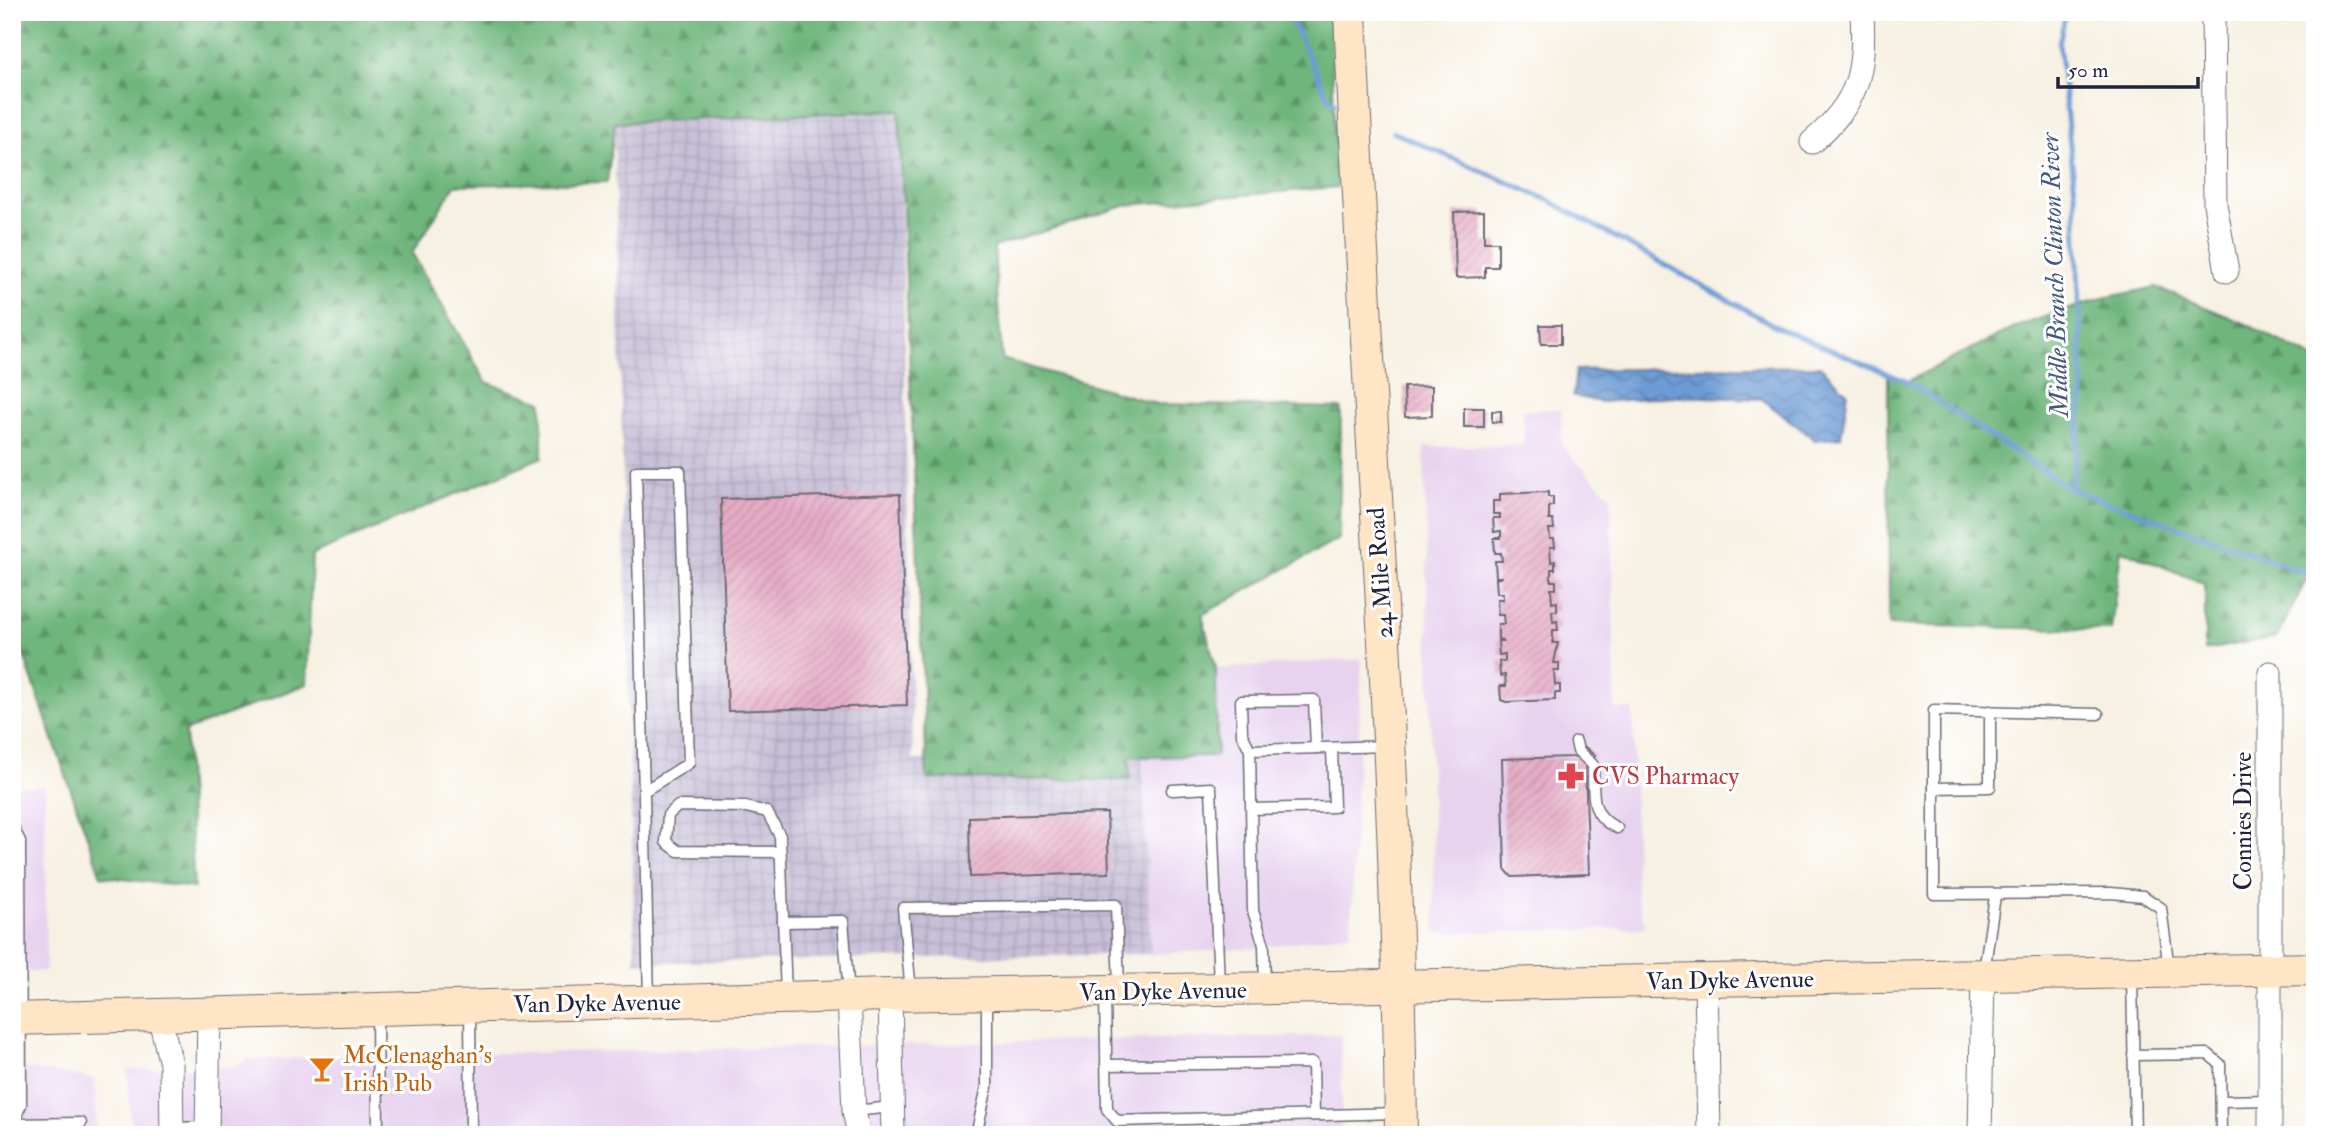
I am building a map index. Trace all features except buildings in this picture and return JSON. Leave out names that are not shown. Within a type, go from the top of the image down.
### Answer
[{"type":"main road","name":"24 Mile Road","points":[[1350,12],[1363,310],[1391,746],[1400,987],[1401,1124]]},
{"type":"main road","name":"Van Dyke Avenue","points":[[16,1019],[987,993],[1219,991],[2315,969]]},
{"type":"street","points":[[1812,142],[1839,119],[1857,88],[1863,36],[1862,12]]},
{"type":"street","points":[[2213,12],[2215,204],[2227,271]]},
{"type":"street","name":"Connies Drive","points":[[2270,673],[2270,1135]]},
{"type":"street","points":[[1980,1135],[1983,975]]},
{"type":"street","points":[[1706,981],[1709,1135]]},
{"type":"street","points":[[893,1135],[892,1107],[900,995]]},
{"type":"street","points":[[849,997],[853,1111],[859,1135]]},
{"type":"street","points":[[207,1131],[209,1014]]},
{"type":"street","points":[[159,1015],[171,1064],[172,1131]]},
{"type":"lane","points":[[644,791],[689,763],[680,471],[636,471],[649,1002]]},
{"type":"lane","points":[[1265,989],[1264,946],[1253,911],[1250,750],[1242,734],[1241,701],[1314,699],[1316,748]]},
{"type":"lane","points":[[2098,713],[1934,710],[1934,894],[2111,892],[2143,896],[2161,908],[2169,972]]},
{"type":"lane","points":[[1934,788],[1990,787],[1990,711]]},
{"type":"lane","points":[[1576,742],[1578,751],[1593,765],[1594,809],[1600,818],[1617,828]]},
{"type":"lane","points":[[1250,750],[1391,746]]},
{"type":"lane","points":[[1252,808],[1334,807],[1332,748]]},
{"type":"lane","points":[[1172,790],[1211,788],[1219,991]]},
{"type":"lane","points":[[780,852],[678,851],[666,842],[668,815],[678,806],[746,807],[767,811],[780,836],[786,998]]},
{"type":"lane","points":[[12,825],[20,841],[16,1019],[21,1105],[12,1124],[81,1123]]},
{"type":"lane","points":[[1983,975],[1995,895]]},
{"type":"lane","points":[[900,995],[904,908],[1116,905],[1107,1109],[1117,1121],[1314,1115],[1401,1124]]},
{"type":"lane","points":[[783,922],[843,921],[849,997]]},
{"type":"lane","points":[[2132,972],[2134,1135]]},
{"type":"lane","points":[[976,1135],[987,1087],[987,993]]},
{"type":"lane","points":[[470,1006],[471,1135]]},
{"type":"lane","points":[[377,1009],[378,1135]]},
{"type":"lane","points":[[2133,1055],[2208,1054],[2216,1057],[2220,1064],[2221,1135]]},
{"type":"lane","points":[[1107,1065],[1313,1063],[1314,1115]]},
{"type":"lane","points":[[2221,1101],[2270,1100]]},
{"type":"lane","points":[[853,1111],[892,1107]]},
{"type":"lane","points":[[172,1131],[207,1131]]},
{"type":"shaded area","points":[[899,110],[913,760],[1142,757],[1151,954],[635,963],[614,123]]},
{"type":"shaded area","points":[[1561,409],[1562,446],[1611,497],[1615,709],[1633,709],[1636,894],[1646,928],[1435,933],[1424,447],[1524,445],[1523,410]]},
{"type":"shaded area","points":[[1362,659],[1351,933],[1255,948],[1151,954],[1142,757],[1217,755],[1216,669]]},
{"type":"shaded area","points":[[12,786],[45,786],[46,971],[12,973]]},
{"type":"shaded area","points":[[1341,1035],[1342,1135],[132,1135],[127,1070],[234,1067],[248,1059]]},
{"type":"shaded area","points":[[12,1066],[95,1079],[97,1135],[12,1135]]},
{"type":"green space","points":[[12,12],[1330,12],[1337,187],[1128,205],[994,247],[1002,359],[1157,404],[1341,408],[1339,539],[1202,615],[1216,669],[1217,756],[1129,757],[1130,780],[927,779],[899,110],[615,123],[607,182],[455,185],[412,253],[486,382],[542,402],[542,457],[312,555],[307,684],[185,731],[194,888],[101,876],[12,622]]},
{"type":"green space","points":[[2156,287],[2244,323],[2315,359],[2315,563],[2277,637],[2205,650],[2205,584],[2121,549],[2111,630],[1889,625],[1888,373],[1908,381],[2015,327],[2103,298]]},
{"type":"water","points":[[1820,366],[1848,393],[1841,437],[1815,440],[1762,399],[1676,396],[1600,402],[1573,396],[1576,370]]},
{"type":"waterway","points":[[1288,12],[1328,98],[1335,103]]},
{"type":"waterway","name":"Middle Branch Clinton River","points":[[2066,12],[2059,43],[2075,191],[2083,396],[2071,489]]},
{"type":"waterway","points":[[1393,132],[1550,201],[1779,328],[1908,382],[2071,489],[2315,576]]},
{"type":"place","name":"CVS Pharmacy","points":[[1571,776]]},
{"type":"place","name":"McClenaghan's Irish Pub","points":[[322,1069]]}]
